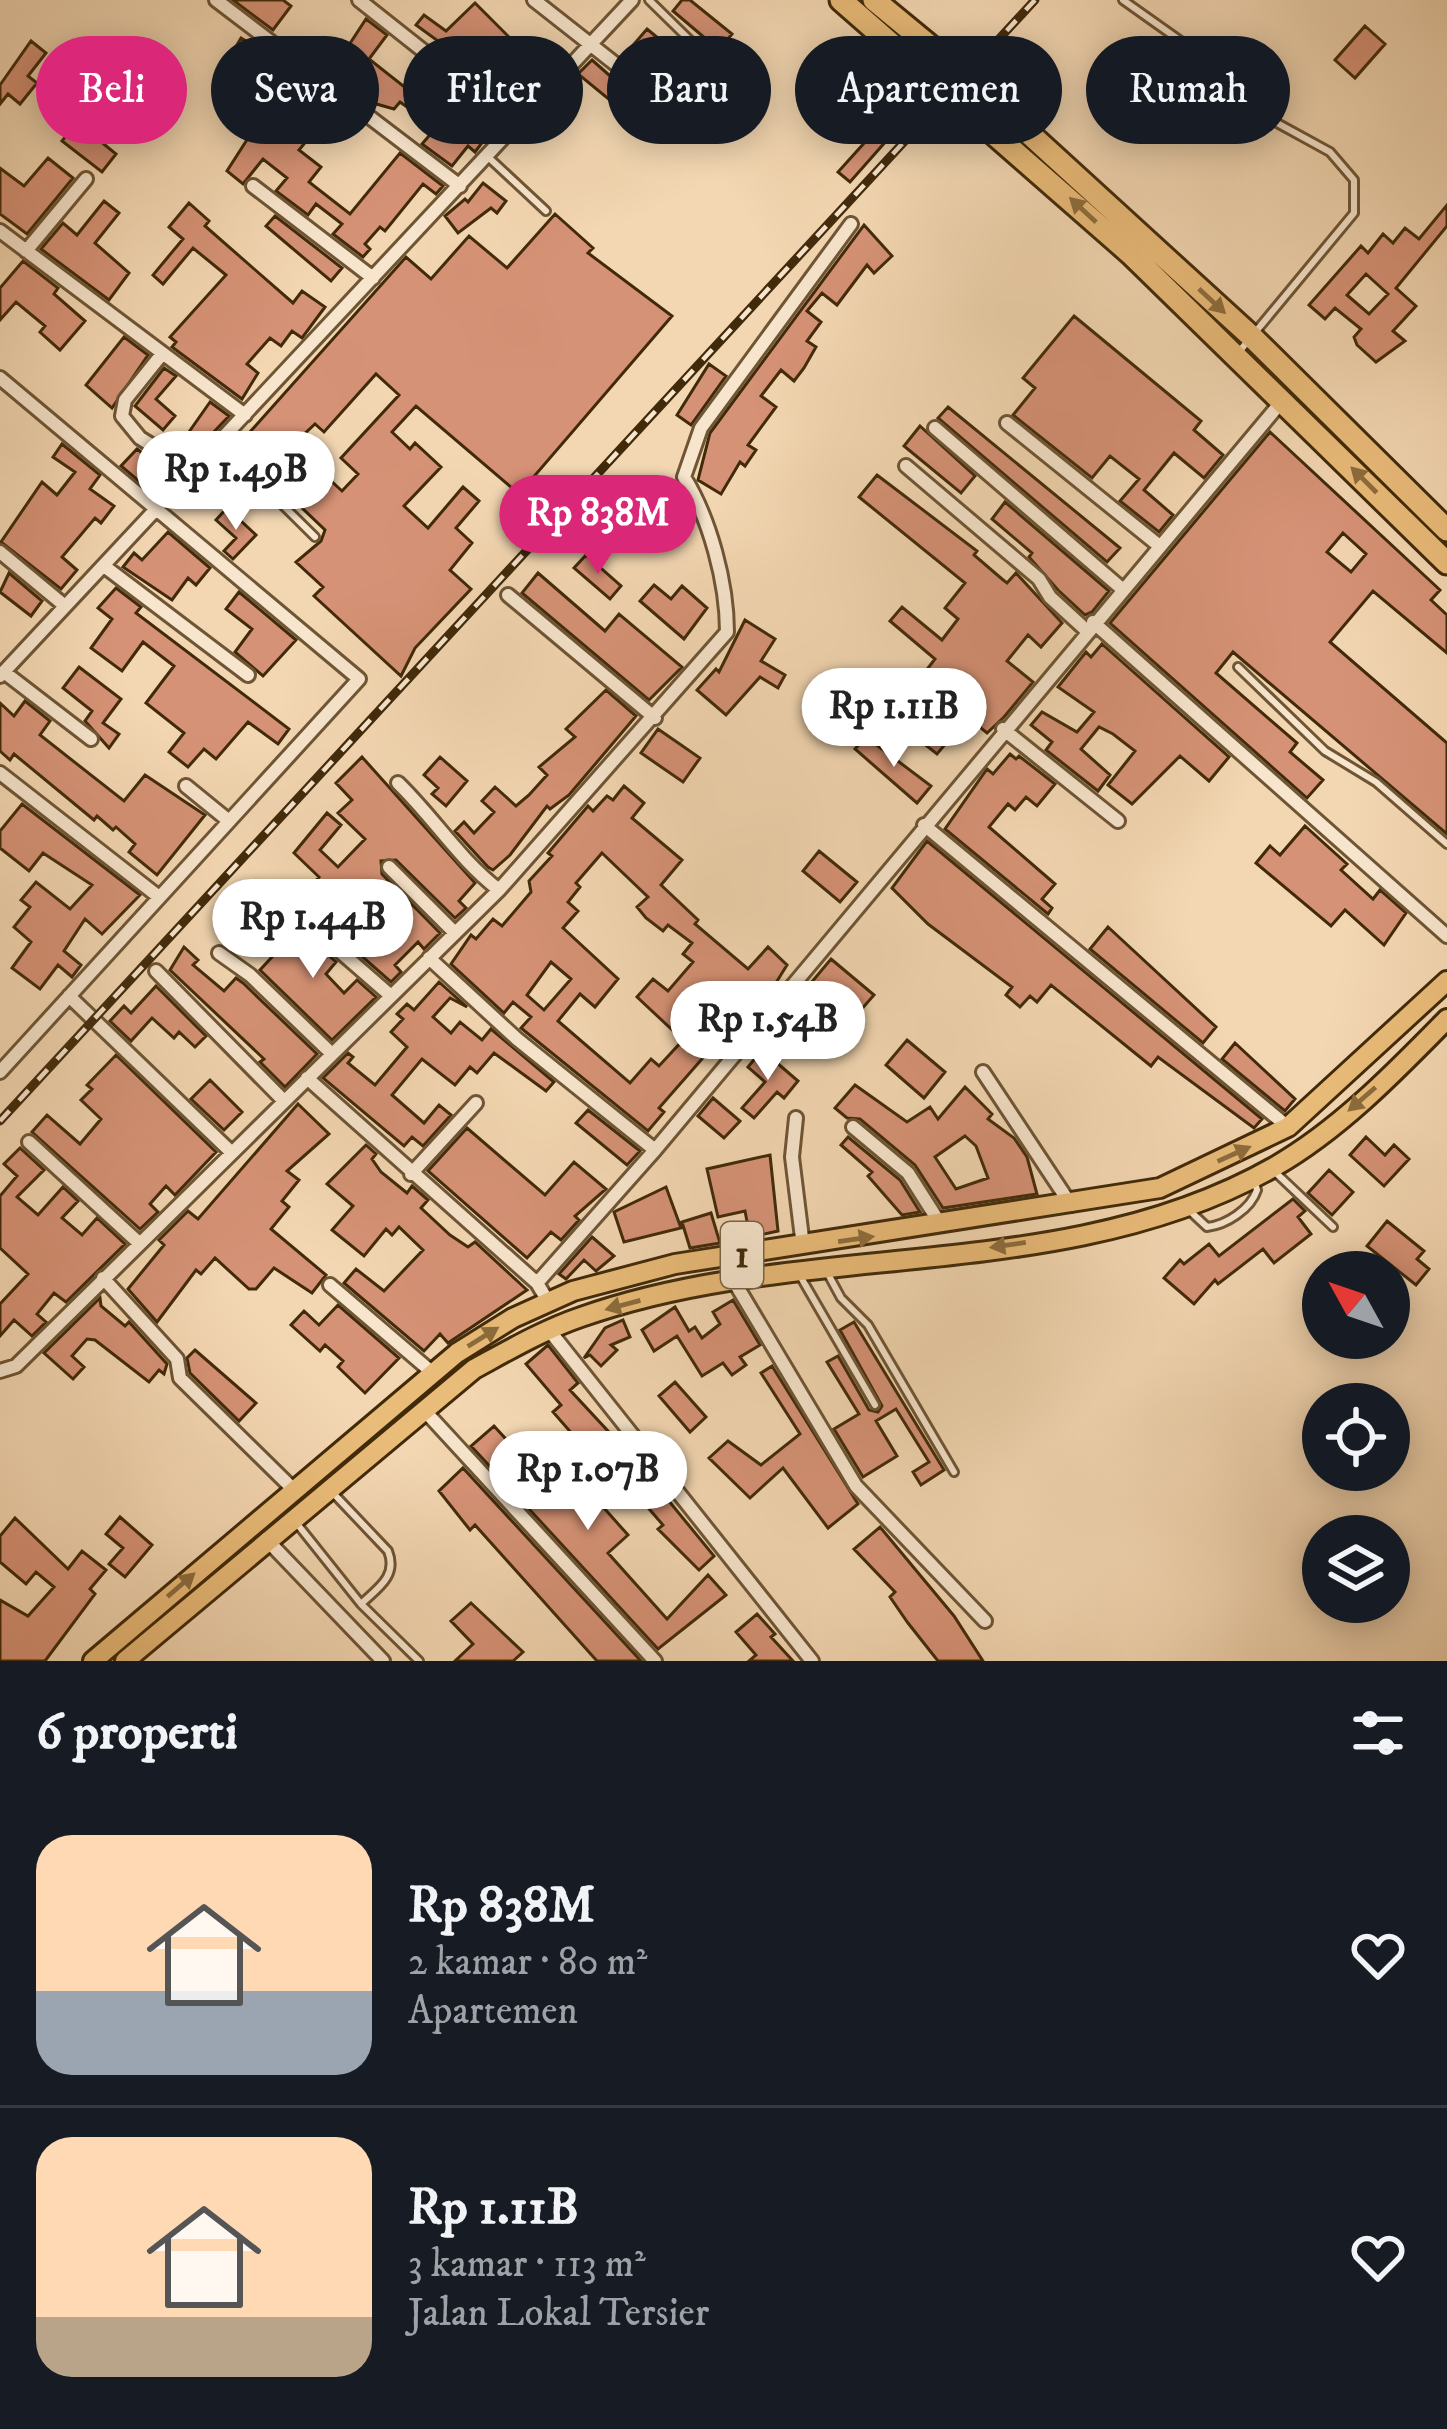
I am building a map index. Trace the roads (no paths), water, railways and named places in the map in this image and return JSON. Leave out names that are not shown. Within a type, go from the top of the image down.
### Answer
[{"type":"highway","points":[[842,0],[896,53],[1023,154],[1447,562]]},
{"type":"highway","points":[[874,0],[965,75],[1252,337],[1447,530]]},
{"type":"highway","points":[[1277,394],[1287,371]]},
{"type":"main road","name":"1","points":[[93,1661],[293,1489],[494,1330],[573,1291],[675,1264],[942,1226],[1160,1187],[1288,1127],[1447,981]]},
{"type":"main road","name":"1","points":[[126,1661],[474,1369],[549,1330],[671,1292],[1069,1237],[1185,1204],[1262,1173],[1312,1142],[1447,1019]]},
{"type":"street","points":[[216,0],[460,186]]},
{"type":"street","points":[[359,0],[405,36]]},
{"type":"street","points":[[534,0],[607,57]]},
{"type":"street","points":[[583,54],[632,0]]},
{"type":"street","points":[[91,739],[2,674],[499,144]]},
{"type":"street","points":[[26,251],[86,179]]},
{"type":"street","points":[[253,186],[373,278]]},
{"type":"street","points":[[0,1371],[16,1366],[500,890],[727,632],[716,566],[695,495],[684,477],[694,443],[851,224]]},
{"type":"street","points":[[0,231],[245,415]]},
{"type":"street","points":[[162,354],[125,400],[122,416],[140,438],[193,470]]},
{"type":"street","points":[[0,378],[359,679],[0,1072]]},
{"type":"street","points":[[537,1282],[656,1150],[1277,394]]},
{"type":"street","points":[[1007,423],[1157,544]]},
{"type":"street","points":[[935,428],[1121,588]]},
{"type":"street","points":[[906,466],[1039,579],[1050,597],[1090,626],[1447,936]]},
{"type":"street","points":[[0,552],[65,606]]},
{"type":"street","points":[[104,566],[248,675]]},
{"type":"street","points":[[508,595],[655,718]]},
{"type":"street","points":[[1004,729],[1118,821]]},
{"type":"street","points":[[0,773],[159,897]]},
{"type":"street","points":[[398,783],[427,811],[447,844],[500,890]]},
{"type":"street","points":[[186,785],[229,821]]},
{"type":"street","points":[[923,825],[1288,1127]]},
{"type":"street","points":[[388,867],[455,933]]},
{"type":"street","points":[[289,907],[391,996]]},
{"type":"street","points":[[219,953],[250,975],[332,1054]]},
{"type":"street","points":[[429,958],[517,1039],[656,1150]]},
{"type":"street","points":[[156,971],[284,1101]]},
{"type":"street","points":[[69,996],[231,1153]]},
{"type":"street","points":[[982,1072],[1072,1204]]},
{"type":"street","points":[[307,1078],[537,1282],[549,1303]]},
{"type":"street","points":[[411,1174],[476,1103]]},
{"type":"street","points":[[796,1118],[792,1157],[803,1246]]},
{"type":"street","points":[[853,1127],[908,1173],[942,1226]]},
{"type":"street","points":[[29,1142],[139,1243]]},
{"type":"street","points":[[103,1278],[177,1359],[180,1378],[293,1489]]},
{"type":"street","points":[[735,1283],[856,1486],[985,1621]]},
{"type":"street","points":[[330,1285],[434,1374]]},
{"type":"street","points":[[549,1330],[812,1661]]},
{"type":"street","points":[[424,1410],[655,1661]]},
{"type":"street","points":[[266,1539],[382,1661]]},
{"type":"lane","points":[[649,0],[686,36]]},
{"type":"lane","points":[[1123,0],[1230,76],[1257,112],[1330,152],[1354,180],[1354,213],[1235,356]]},
{"type":"lane","points":[[487,156],[546,211]]},
{"type":"lane","points":[[219,442],[315,537]]},
{"type":"lane","points":[[262,484],[298,449]]},
{"type":"lane","points":[[1238,667],[1325,751],[1376,782],[1447,844]]},
{"type":"lane","points":[[1185,1204],[1198,1222],[1216,1226],[1254,1201],[1262,1173],[1333,1227]]},
{"type":"lane","points":[[827,1270],[841,1298],[868,1325],[955,1472]]},
{"type":"lane","points":[[797,1271],[875,1405]]},
{"type":"lane","points":[[330,1490],[391,1557],[388,1578],[361,1604]]},
{"type":"lane","points":[[292,1518],[361,1604],[419,1661]]},
{"type":"railway","points":[[0,1121],[1035,0]]}]
